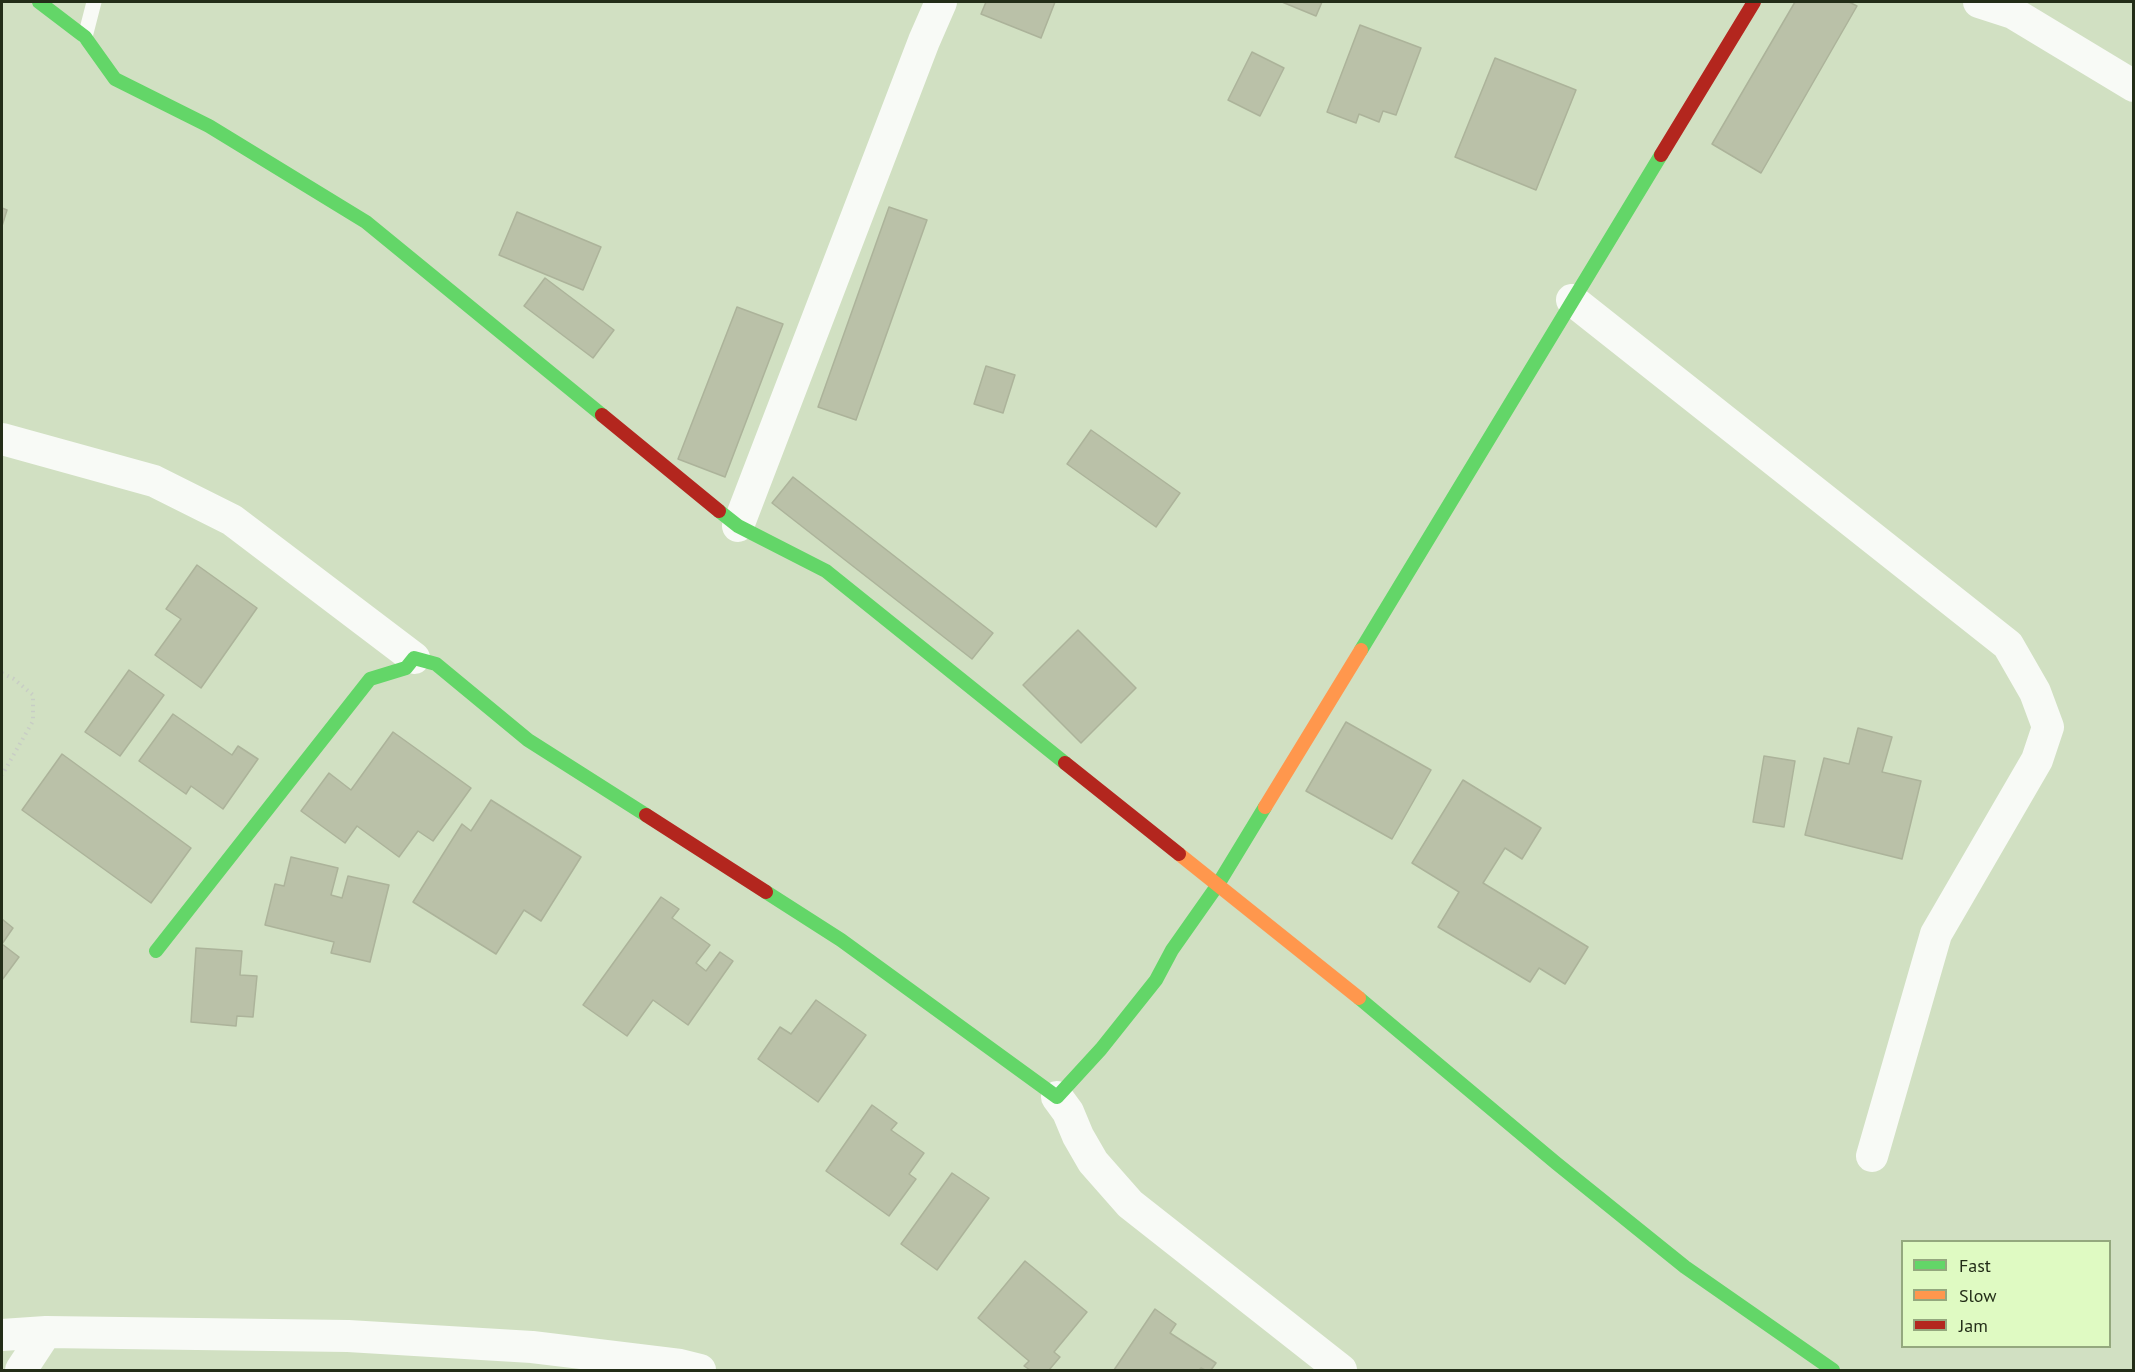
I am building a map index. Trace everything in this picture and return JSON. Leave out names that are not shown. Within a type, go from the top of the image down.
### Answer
[{"type":"street","points":[[39,2],[85,37],[115,79],[209,126],[366,222],[738,526],[826,571],[1402,1034],[1685,1267],[1833,1371]]},
{"type":"street","points":[[738,526],[941,2]]},
{"type":"street","points":[[1057,1097],[1101,1049],[1156,980],[1172,951],[1217,886],[1754,2]]},
{"type":"street","points":[[1979,2],[2013,13],[2133,86]]},
{"type":"street","points":[[1572,300],[2008,645],[2035,692],[2048,727],[2037,760],[1936,934],[1872,1156]]},
{"type":"street","points":[[2,439],[154,481],[232,520],[414,658],[442,668],[528,741],[841,940],[1048,1089],[1068,1112],[1093,1162],[1130,1204],[1341,1371]]},
{"type":"street","points":[[156,951],[370,679],[406,668],[414,658]]},
{"type":"street","points":[[2,1335],[46,1332],[383,1338],[532,1347],[680,1365],[700,1371]]},
{"type":"street","points":[[21,1371],[46,1332]]},
{"type":"lane","points":[[85,37],[94,2]]},
{"type":"path","points":[[2,673],[33,694],[33,721],[2,775]]},
{"type":"building","points":[[986,2],[1055,2],[1041,38],[981,14]]},
{"type":"building","points":[[1282,2],[1322,2],[1316,16]]},
{"type":"building","points":[[1795,2],[1849,2],[1857,6],[1761,173],[1712,144]]},
{"type":"building","points":[[1360,25],[1421,48],[1396,115],[1383,111],[1379,122],[1359,114],[1356,123],[1327,112]]},
{"type":"building","points":[[1252,52],[1284,68],[1260,116],[1228,100]]},
{"type":"building","points":[[1495,58],[1576,90],[1536,190],[1455,157]]},
{"type":"building","points":[[889,207],[927,220],[856,420],[818,407]]},
{"type":"building","points":[[2,208],[7,210],[2,226]]},
{"type":"building","points":[[517,212],[601,247],[583,290],[499,255]]},
{"type":"building","points":[[545,278],[614,330],[593,358],[524,306]]},
{"type":"building","points":[[737,307],[783,324],[725,477],[678,459]]},
{"type":"building","points":[[986,366],[1015,375],[1003,413],[974,404]]},
{"type":"building","points":[[1091,430],[1180,493],[1156,527],[1067,464]]},
{"type":"building","points":[[793,477],[993,633],[972,659],[772,503]]},
{"type":"building","points":[[197,565],[257,608],[201,688],[155,655],[181,619],[166,609]]},
{"type":"building","points":[[1078,630],[1136,688],[1081,743],[1023,685]]},
{"type":"building","points":[[129,670],[164,695],[120,756],[85,732]]},
{"type":"building","points":[[173,714],[232,755],[238,746],[258,759],[223,809],[191,786],[186,794],[139,761]]},
{"type":"building","points":[[1346,722],[1431,770],[1392,839],[1306,791]]},
{"type":"building","points":[[1858,728],[1892,737],[1882,772],[1921,781],[1902,859],[1805,835],[1824,758],[1849,764]]},
{"type":"building","points":[[393,732],[471,788],[433,841],[418,831],[399,857],[357,826],[345,843],[301,811],[329,773],[351,790]]},
{"type":"building","points":[[62,754],[191,848],[151,903],[22,810]]},
{"type":"building","points":[[1764,756],[1795,761],[1784,827],[1753,822]]},
{"type":"building","points":[[1463,780],[1541,828],[1522,859],[1505,848],[1483,883],[1588,947],[1565,984],[1539,968],[1530,982],[1438,927],[1459,892],[1412,863]]},
{"type":"building","points":[[491,800],[581,857],[541,921],[524,910],[496,954],[413,902],[462,824],[471,831]]},
{"type":"building","points":[[291,857],[338,868],[331,895],[342,898],[348,876],[389,885],[370,962],[331,953],[334,942],[265,925],[275,884],[284,886]]},
{"type":"building","points":[[661,897],[679,909],[672,918],[710,945],[696,963],[706,971],[720,952],[733,961],[688,1025],[653,1000],[627,1036],[583,1005]]},
{"type":"building","points":[[2,919],[13,928],[2,944]]},
{"type":"building","points":[[2,944],[19,957],[2,980]]},
{"type":"building","points":[[196,948],[242,951],[240,975],[257,976],[253,1017],[237,1016],[236,1026],[191,1022]]},
{"type":"building","points":[[816,1000],[866,1035],[818,1102],[758,1059],[780,1027],[791,1034]]},
{"type":"building","points":[[872,1105],[897,1123],[891,1130],[924,1153],[909,1174],[916,1179],[889,1216],[826,1171]]},
{"type":"building","points":[[952,1173],[989,1198],[937,1270],[901,1244]]},
{"type":"building","points":[[1025,1261],[1087,1312],[1054,1352],[1060,1357],[1049,1370],[1030,1370],[1024,1366],[1029,1361],[978,1318]]},
{"type":"building","points":[[1155,1309],[1176,1324],[1170,1333],[1216,1363],[1211,1370],[1201,1368],[1199,1370],[1114,1370]]},
{"type":"traffic: fast","points":[[39,2],[85,37],[115,79],[209,126],[366,222],[602,415]]},
{"type":"traffic: fast","points":[[1361,650],[1661,155]]},
{"type":"traffic: fast","points":[[719,511],[738,526],[826,571],[1065,763]]},
{"type":"traffic: fast","points":[[156,951],[370,679],[406,668],[414,658],[436,664],[528,740],[646,815]]},
{"type":"traffic: fast","points":[[766,892],[841,940],[1057,1097],[1101,1049],[1156,980],[1172,950],[1217,886],[1265,807]]},
{"type":"traffic: fast","points":[[1359,998],[1556,1163],[1685,1267],[1833,1370]]},
{"type":"traffic: slow","points":[[1265,807],[1361,650]]},
{"type":"traffic: slow","points":[[1179,854],[1359,998]]},
{"type":"traffic: jam","points":[[1661,155],[1754,2]]},
{"type":"traffic: jam","points":[[602,415],[719,511]]},
{"type":"traffic: jam","points":[[1065,763],[1179,854]]},
{"type":"traffic: jam","points":[[646,815],[766,892]]}]
